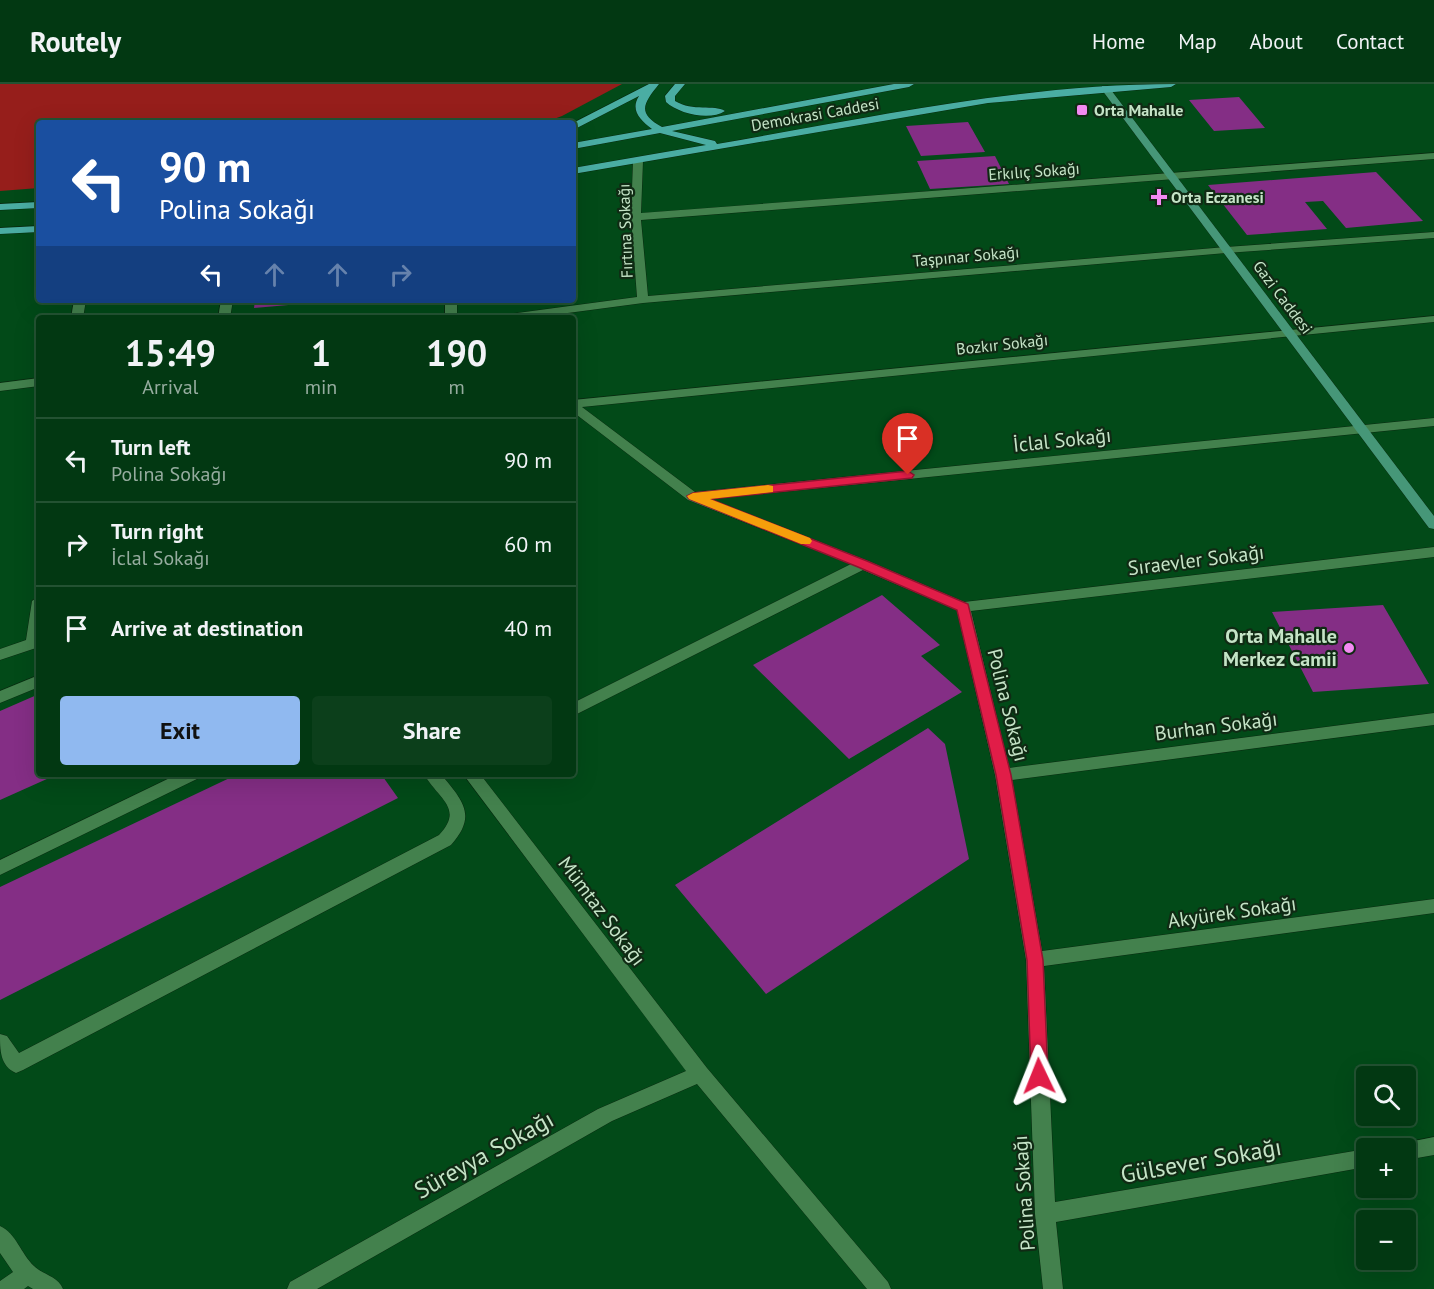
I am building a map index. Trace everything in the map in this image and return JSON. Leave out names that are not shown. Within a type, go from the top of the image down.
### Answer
[{"type":"main road","points":[[576,126],[618,105],[653,84]]},
{"type":"main road","points":[[653,84],[640,101],[639,110],[647,121],[661,130],[702,142],[726,145]]},
{"type":"main road","points":[[680,84],[670,96],[671,102],[690,111],[707,112],[810,102]]},
{"type":"main road","name":"Demokrasi Caddesi","points":[[576,145],[909,84]]},
{"type":"main road","name":"Demokrasi Caddesi","points":[[576,171],[928,109],[1102,86],[1171,84]]},
{"type":"main road","points":[[0,207],[36,205]]},
{"type":"main road","points":[[0,231],[36,229]]},
{"type":"street","name":"Gazi Caddesi","points":[[1102,86],[1434,525]]},
{"type":"street","name":"Erkılıç Sokağı","points":[[636,217],[1434,156]]},
{"type":"street","name":"Fırtına Sokağı","points":[[638,161],[636,217],[643,300]]},
{"type":"street","name":"Taşpınar Sokağı","points":[[526,315],[643,300],[1226,250],[1434,235]]},
{"type":"street","name":"Bozkır Sokağı","points":[[576,405],[1434,319]]},
{"type":"street","points":[[0,387],[36,382]]},
{"type":"street","points":[[576,407],[693,496],[863,564],[963,608]]},
{"type":"street","name":"İclal Sokağı","points":[[693,496],[1434,422]]},
{"type":"street","name":"Sıraevler Sokağı","points":[[963,608],[1434,552]]},
{"type":"street","points":[[576,708],[863,564]]},
{"type":"street","name":"Polina Sokağı","points":[[963,608],[1004,775],[1035,960],[1045,1214],[1053,1289]]},
{"type":"street","points":[[0,655],[36,642]]},
{"type":"street","points":[[0,697],[36,682]]},
{"type":"street","name":"Burhan Sokağı","points":[[1004,775],[1434,719]]},
{"type":"street","points":[[0,868],[188,777]]},
{"type":"street","points":[[0,1042],[16,1064],[445,840],[454,832],[460,815],[434,777]]},
{"type":"street","name":"Mümtaz Sokağı","points":[[473,777],[700,1074],[881,1289]]},
{"type":"street","name":"Akyürek Sokağı","points":[[1035,960],[1434,906]]},
{"type":"street","name":"Süreyya Sokağı","points":[[297,1289],[605,1116],[700,1074]]},
{"type":"street","points":[[1416,1149],[1434,1146]]},
{"type":"street","name":"Gülsever Sokağı","points":[[1045,1214],[1356,1160]]},
{"type":"street","points":[[0,1236],[27,1274],[53,1289]]},
{"type":"street","points":[[7,1289],[27,1274]]},
{"type":"shaded area","points":[[0,84],[622,84],[551,120],[36,120],[36,188],[0,191]]},
{"type":"building","points":[[1239,97],[1265,128],[1214,131],[1189,100]]},
{"type":"building","points":[[968,122],[985,152],[921,156],[906,126]]},
{"type":"building","points":[[995,156],[1009,184],[930,189],[917,161]]},
{"type":"building","points":[[1376,172],[1423,221],[1346,228],[1323,201],[1305,202],[1327,229],[1247,235],[1208,185]]},
{"type":"building","points":[[255,303],[312,303],[254,308]]},
{"type":"building","points":[[882,595],[940,645],[921,656],[962,692],[849,759],[753,665]]},
{"type":"building","name":"Orta Mahalle Merkez Camii","points":[[1383,605],[1429,684],[1313,692],[1272,612]]},
{"type":"building","points":[[36,695],[36,777],[51,777],[0,800],[0,711]]},
{"type":"building","points":[[928,728],[945,744],[969,859],[766,994],[675,885]]},
{"type":"building","points":[[232,777],[383,777],[398,798],[0,1000],[0,887]]},
{"type":"slow traffic","points":[[768,489],[693,496],[806,541]]},
{"type":"place","name":"Orta Mahalle","points":[[1082,110]]},
{"type":"place","name":"Orta Eczanesi","points":[[1159,197]]},
{"type":"place","name":"Orta Mahalle Merkez Camii","points":[[1349,648]]},
{"type":"route","points":[[908,475],[693,496],[863,564],[963,608],[1004,775],[1035,960],[1039,1076]]}]
